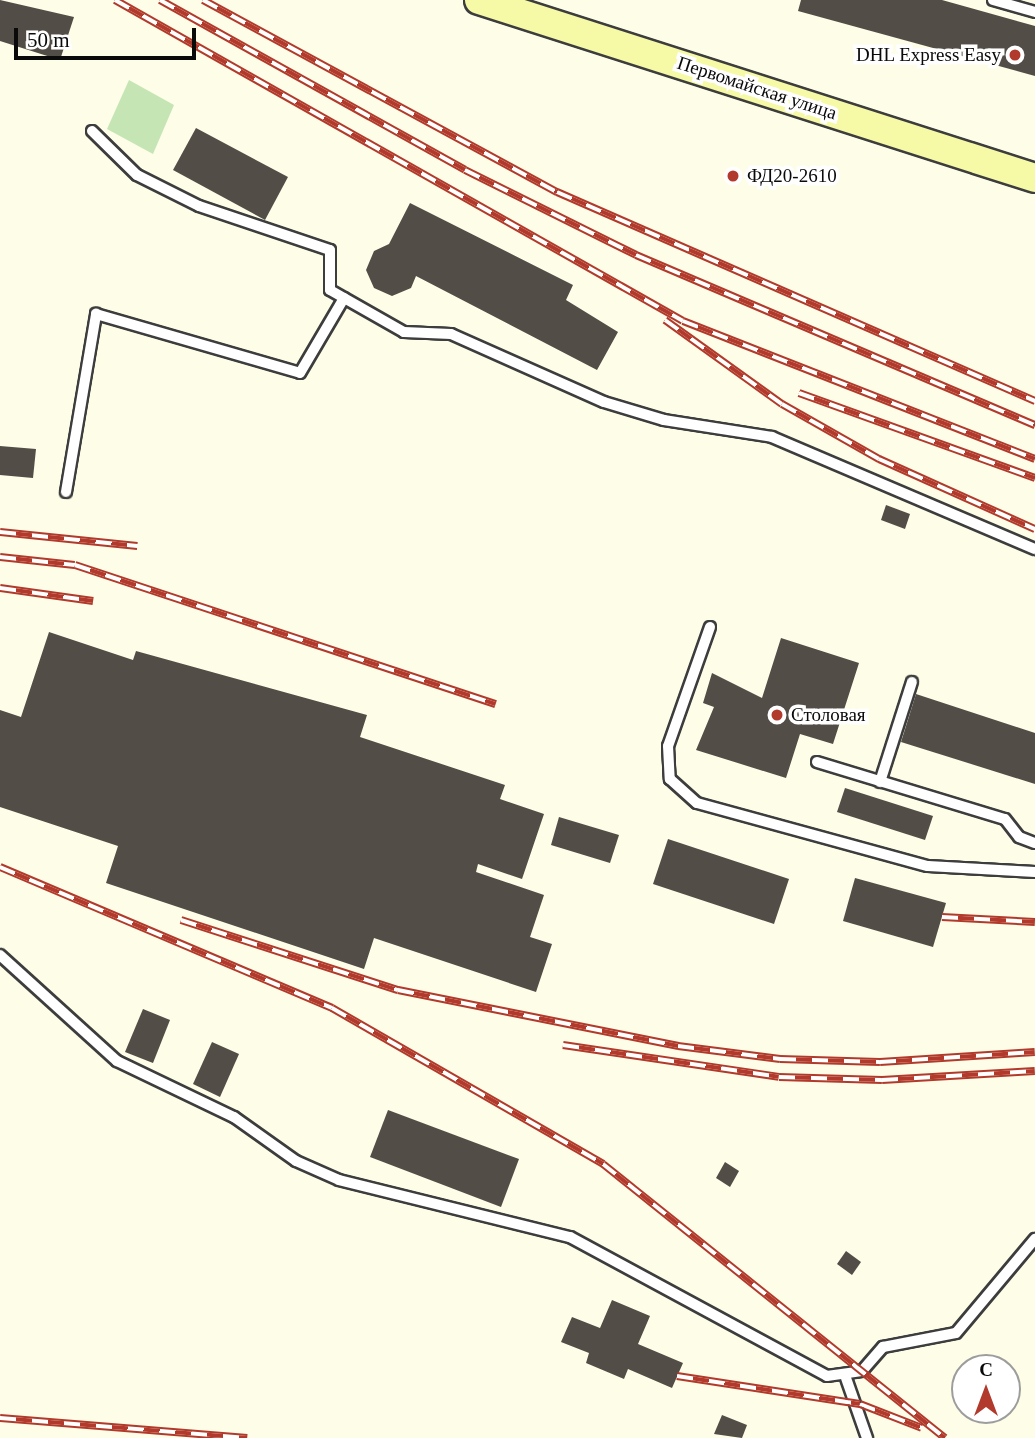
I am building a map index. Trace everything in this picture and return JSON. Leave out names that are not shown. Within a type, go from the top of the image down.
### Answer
[{"type":"main road","name":"Первомайская улица","points":[[479,0],[1035,178]]},
{"type":"lane","points":[[993,0],[1035,12]]},
{"type":"lane","points":[[93,131],[137,175],[162,187],[330,250],[330,290],[404,332],[451,334],[604,402],[664,420],[772,437],[1035,549]]},
{"type":"lane","points":[[66,492],[96,314],[300,373],[344,298]]},
{"type":"lane","points":[[710,627],[667,746],[670,779],[697,803],[928,866],[1035,872]]},
{"type":"lane","points":[[880,782],[912,682]]},
{"type":"lane","points":[[817,762],[1005,819],[1019,837],[1035,843]]},
{"type":"lane","points":[[0,955],[117,1061],[234,1117],[296,1161],[339,1180],[570,1237],[827,1376],[846,1378],[883,1347],[962,1328],[1035,1239]]},
{"type":"lane","points":[[846,1378],[867,1438]]},
{"type":"green space","points":[[129,80],[174,105],[153,154],[107,129]]},
{"type":"building","points":[[0,0],[74,17],[60,60],[0,41]]},
{"type":"building","points":[[801,0],[942,0],[1035,26],[1035,76],[798,11]]},
{"type":"building","points":[[196,128],[288,177],[265,220],[173,170]]},
{"type":"building","points":[[410,203],[573,285],[566,300],[618,332],[597,370],[416,276],[411,288],[392,296],[374,288],[366,270],[374,251],[389,244]]},
{"type":"building","points":[[0,446],[36,449],[33,478],[0,475]]},
{"type":"building","points":[[886,505],[910,514],[905,529],[881,520]]},
{"type":"building","points":[[49,632],[133,660],[136,651],[367,715],[360,737],[505,785],[500,799],[544,814],[522,879],[478,864],[476,872],[544,895],[530,937],[552,944],[536,992],[374,938],[364,969],[106,883],[118,846],[0,807],[0,710],[21,717]]},
{"type":"building","name":"Столовая","points":[[781,638],[859,663],[833,744],[800,734],[786,778],[696,750],[714,707],[703,703],[712,673],[762,698]]},
{"type":"building","points":[[916,694],[1035,733],[1035,784],[901,742]]},
{"type":"building","points":[[845,788],[933,816],[925,840],[837,812]]},
{"type":"building","points":[[559,817],[619,835],[610,863],[551,845]]},
{"type":"building","points":[[668,839],[789,879],[774,924],[653,884]]},
{"type":"building","points":[[855,878],[946,903],[933,947],[843,921]]},
{"type":"building","points":[[143,1009],[170,1020],[153,1063],[125,1052]]},
{"type":"building","points":[[212,1042],[239,1054],[220,1097],[193,1084]]},
{"type":"building","points":[[388,1110],[519,1159],[501,1207],[370,1157]]},
{"type":"building","points":[[725,1162],[739,1171],[730,1187],[716,1178]]},
{"type":"building","points":[[846,1251],[861,1262],[852,1275],[837,1264]]},
{"type":"building","points":[[612,1300],[650,1316],[638,1344],[683,1363],[672,1388],[628,1369],[624,1379],[586,1363],[589,1353],[561,1342],[572,1317],[600,1328]]},
{"type":"building","points":[[722,1415],[747,1425],[742,1438],[714,1434]]},
{"type":"railway","points":[[115,0],[683,321],[1035,459]]},
{"type":"railway","points":[[160,0],[465,170],[636,255],[1035,425]]},
{"type":"railway","points":[[203,0],[557,192],[1035,401]]},
{"type":"railway","points":[[665,320],[782,404],[879,459],[1035,529]]},
{"type":"railway","points":[[799,393],[1035,478]]},
{"type":"railway","points":[[0,532],[137,546]]},
{"type":"railway","points":[[0,557],[75,565],[496,704]]},
{"type":"railway","points":[[0,588],[93,601]]},
{"type":"railway","points":[[0,867],[332,1008],[603,1164],[945,1438]]},
{"type":"railway","points":[[942,917],[1035,922]]},
{"type":"railway","points":[[181,920],[398,990],[678,1046],[780,1059],[880,1062],[1035,1052]]},
{"type":"railway","points":[[563,1045],[779,1077],[882,1080],[1035,1071]]},
{"type":"railway","points":[[677,1376],[860,1404],[922,1428]]},
{"type":"railway","points":[[0,1418],[247,1438]]},
{"type":"place","name":"DHL Express Easy","points":[[1015,55]]},
{"type":"place","name":"ФД20-2610","points":[[733,176]]},
{"type":"place","name":"Столовая","points":[[777,715]]}]
